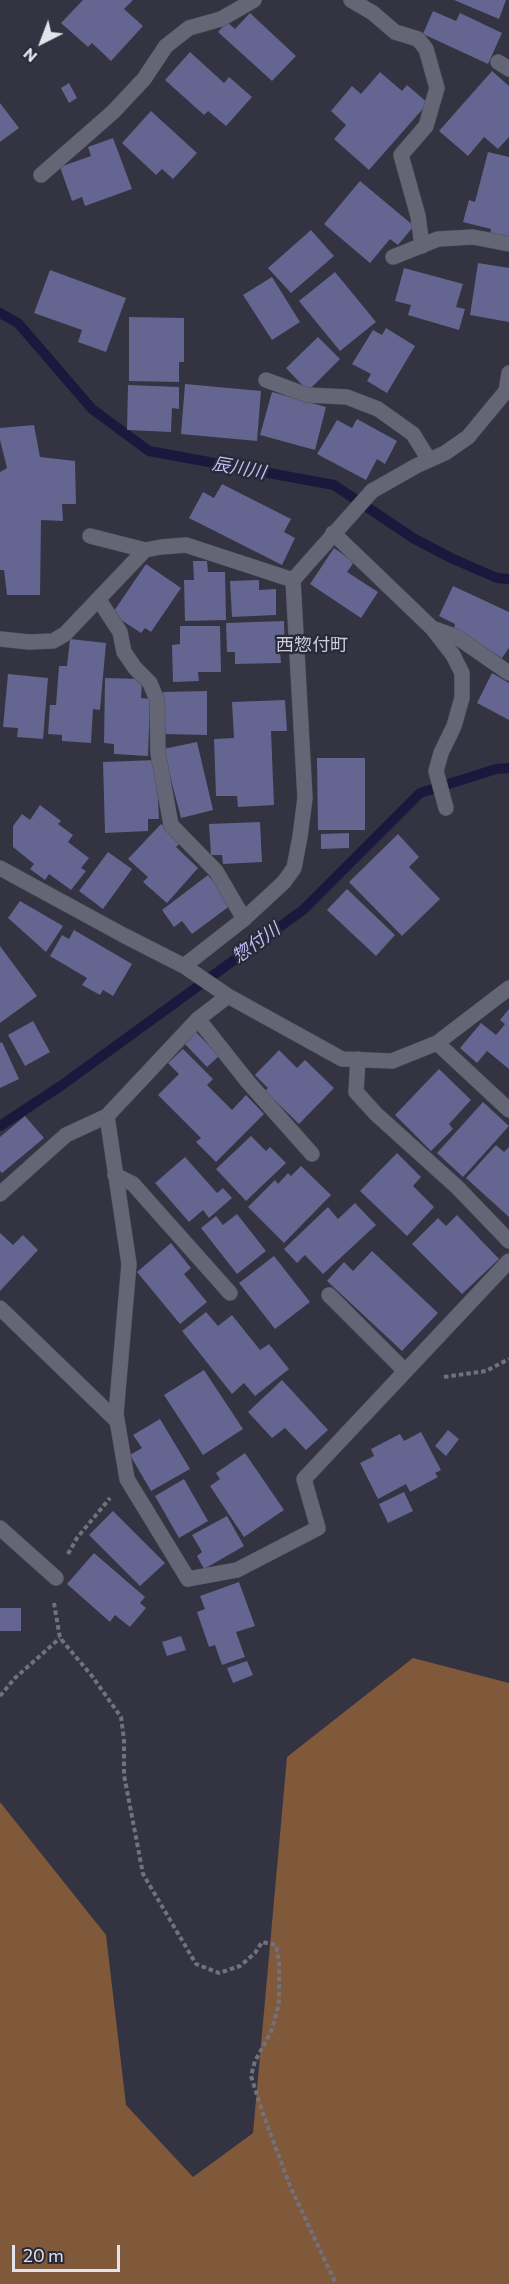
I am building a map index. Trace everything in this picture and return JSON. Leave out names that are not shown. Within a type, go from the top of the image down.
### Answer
[{"type":"street","points":[[41,175],[121,104],[144,79],[166,46],[189,28],[221,19],[254,0]]},
{"type":"street","points":[[351,0],[373,13],[395,32],[418,39],[426,49],[437,88],[426,126],[401,155],[418,216],[422,246]]},
{"type":"street","points":[[393,257],[438,239],[473,237],[509,244]]},
{"type":"street","points":[[188,968],[285,882],[294,868],[305,798],[293,580],[372,491],[445,453],[468,438],[506,391],[509,373]]},
{"type":"street","points":[[266,381],[308,395],[347,397],[378,409],[414,434],[429,460]]},
{"type":"street","points":[[337,530],[432,628],[453,655],[462,673],[462,698],[454,726],[441,753],[436,771],[446,808]]},
{"type":"street","points":[[90,536],[145,550],[186,545],[293,580]]},
{"type":"street","points":[[0,639],[29,642],[53,641],[65,634],[145,550]]},
{"type":"street","points":[[99,600],[120,632],[124,652],[135,668],[150,683],[158,700],[158,753],[171,825],[216,871],[244,920]]},
{"type":"street","points":[[432,628],[457,637],[509,674]]},
{"type":"street","points":[[0,868],[188,968],[225,994],[342,1059],[392,1061],[437,1043],[509,988]]},
{"type":"street","points":[[0,1194],[66,1135],[107,1116],[198,1019],[225,994]]},
{"type":"street","points":[[198,1019],[248,1082],[312,1154]]},
{"type":"street","points":[[437,1043],[509,1110]]},
{"type":"street","points":[[358,1059],[356,1092],[376,1114],[457,1187],[509,1241]]},
{"type":"street","points":[[107,1116],[129,1264],[116,1414],[127,1479],[188,1579],[237,1570],[318,1528],[304,1479],[509,1261]]},
{"type":"street","points":[[115,1175],[133,1184],[230,1293]]},
{"type":"street","points":[[329,1295],[405,1371]]},
{"type":"street","points":[[0,1308],[117,1421]]},
{"type":"street","points":[[0,1528],[56,1578]]},
{"type":"path","points":[[444,1377],[486,1371],[509,1359]]},
{"type":"path","points":[[127,1479],[77,1538],[56,1578],[54,1602],[60,1638],[92,1676],[121,1718],[124,1740],[124,1775],[143,1874],[196,1964],[219,1973],[240,1966],[255,1953],[262,1942],[276,1945],[279,1963],[279,2004],[271,2032],[255,2061],[251,2076],[290,2186],[336,2284]]},
{"type":"path","points":[[0,1696],[15,1678],[60,1638]]},
{"type":"shaded area","points":[[413,1658],[509,1683],[509,2284],[0,2284],[0,1802],[106,1935],[126,2105],[193,2177],[253,2133],[287,1757]]},
{"type":"building","points":[[83,0],[133,0],[124,9],[143,26],[111,61],[92,43],[88,47],[61,23]]},
{"type":"building","points":[[454,0],[506,0],[499,19]]},
{"type":"building","points":[[433,11],[456,21],[460,13],[502,33],[488,64],[423,34]]},
{"type":"building","points":[[250,13],[296,56],[272,81],[218,32],[227,22],[235,29]]},
{"type":"building","points":[[190,52],[224,83],[229,77],[252,97],[226,126],[208,111],[204,115],[165,80]]},
{"type":"building","points":[[492,71],[509,86],[509,137],[498,149],[484,137],[468,156],[439,131]]},
{"type":"building","points":[[380,72],[402,91],[407,85],[428,103],[369,170],[334,139],[346,125],[331,111],[352,86],[361,94]]},
{"type":"building","points":[[69,83],[77,98],[69,103],[61,88]]},
{"type":"building","points":[[0,103],[19,128],[0,142]]},
{"type":"building","points":[[151,111],[197,153],[173,179],[162,169],[156,175],[122,143]]},
{"type":"building","points":[[113,138],[132,189],[85,206],[82,197],[72,201],[60,167],[91,156],[88,147]]},
{"type":"building","points":[[488,152],[509,157],[509,239],[490,234],[491,229],[463,222],[469,200],[475,202]]},
{"type":"building","points":[[360,181],[414,226],[398,245],[390,239],[370,263],[324,224]]},
{"type":"building","points":[[311,230],[334,256],[291,293],[268,268]]},
{"type":"building","points":[[478,263],[509,268],[509,322],[470,315]]},
{"type":"building","points":[[404,268],[463,284],[456,307],[465,309],[459,330],[408,315],[411,305],[395,301]]},
{"type":"building","points":[[50,270],[126,298],[106,352],[78,342],[82,330],[34,313]]},
{"type":"building","points":[[335,272],[376,322],[340,351],[299,301]]},
{"type":"building","points":[[272,277],[300,322],[272,340],[243,295]]},
{"type":"building","points":[[129,317],[184,318],[184,362],[179,362],[179,382],[129,381]]},
{"type":"building","points":[[386,328],[415,346],[387,393],[367,381],[371,374],[352,364],[373,330],[382,335]]},
{"type":"building","points":[[318,337],[340,359],[308,391],[286,368]]},
{"type":"building","points":[[185,384],[261,391],[257,441],[181,434]]},
{"type":"building","points":[[128,385],[179,387],[179,409],[172,408],[171,432],[127,430]]},
{"type":"building","points":[[272,392],[326,407],[315,450],[260,435]]},
{"type":"building","points":[[357,419],[397,441],[385,464],[377,459],[366,480],[317,454],[337,420],[352,428]]},
{"type":"building","points":[[34,425],[40,457],[75,461],[76,504],[62,504],[63,521],[41,520],[40,595],[7,595],[4,570],[0,570],[0,472],[7,468],[0,440],[0,428]]},
{"type":"building","points":[[222,484],[291,519],[284,532],[295,538],[282,565],[189,518],[203,492],[214,498]]},
{"type":"building","points":[[334,548],[354,562],[347,572],[378,592],[361,618],[310,584]]},
{"type":"building","points":[[193,561],[207,561],[208,572],[225,572],[226,620],[185,621],[184,580],[194,580]]},
{"type":"building","points":[[146,564],[181,588],[151,632],[145,628],[141,633],[112,614]]},
{"type":"building","points":[[259,580],[259,590],[276,589],[276,615],[232,617],[230,581]]},
{"type":"building","points":[[453,586],[509,612],[509,648],[502,658],[454,628],[455,624],[439,616]]},
{"type":"building","points":[[284,621],[285,652],[280,652],[281,663],[235,664],[235,652],[227,652],[226,623]]},
{"type":"building","points":[[180,626],[220,626],[221,672],[198,672],[199,681],[173,682],[172,645],[180,644]]},
{"type":"building","points":[[70,639],[106,643],[100,710],[93,709],[91,743],[62,741],[62,735],[48,734],[50,705],[56,705],[59,666],[67,666]]},
{"type":"building","points":[[492,673],[509,683],[509,720],[477,703]]},
{"type":"building","points":[[8,674],[48,678],[43,739],[17,737],[18,728],[3,727]]},
{"type":"building","points":[[105,678],[142,679],[141,698],[150,699],[148,756],[114,754],[114,744],[104,743]]},
{"type":"building","points":[[207,691],[207,735],[163,734],[163,692]]},
{"type":"building","points":[[285,700],[287,731],[271,731],[274,805],[238,807],[237,796],[216,796],[214,739],[234,738],[232,702]]},
{"type":"building","points":[[197,742],[213,810],[181,818],[163,749]]},
{"type":"building","points":[[317,758],[365,758],[365,830],[318,830]]},
{"type":"building","points":[[156,760],[159,819],[148,819],[148,831],[105,833],[103,762]]},
{"type":"building","points":[[40,805],[61,821],[58,824],[73,835],[68,842],[89,858],[81,868],[86,871],[71,890],[49,874],[45,880],[30,869],[34,864],[13,847],[13,826],[22,814],[30,820]]},
{"type":"building","points":[[260,822],[262,862],[223,864],[222,855],[211,855],[209,824]]},
{"type":"building","points":[[161,824],[181,842],[176,847],[198,868],[167,903],[143,882],[148,877],[128,859]]},
{"type":"building","points":[[349,833],[349,848],[321,849],[321,834]]},
{"type":"building","points":[[398,834],[419,857],[409,867],[440,899],[402,936],[349,882]]},
{"type":"building","points":[[108,852],[132,869],[103,909],[79,891]]},
{"type":"building","points":[[208,875],[231,905],[192,934],[182,921],[174,927],[162,910]]},
{"type":"building","points":[[347,889],[395,935],[376,956],[327,910]]},
{"type":"building","points":[[20,901],[63,926],[46,952],[8,918]]},
{"type":"building","points":[[74,930],[132,964],[113,996],[103,990],[100,995],[82,985],[87,978],[50,956],[62,935],[69,939]]},
{"type":"building","points":[[0,946],[37,996],[0,1023]]},
{"type":"building","points":[[509,1009],[509,1069],[487,1051],[477,1063],[460,1048],[481,1023],[496,1035],[505,1024],[500,1020]]},
{"type":"building","points":[[33,1021],[50,1052],[25,1066],[8,1035]]},
{"type":"building","points":[[196,1032],[219,1056],[207,1067],[184,1043]]},
{"type":"building","points":[[2,1042],[19,1079],[0,1088],[0,1043]]},
{"type":"building","points":[[183,1049],[213,1079],[207,1085],[232,1110],[246,1095],[264,1114],[216,1162],[196,1142],[201,1138],[158,1095],[179,1074],[168,1063]]},
{"type":"building","points":[[279,1050],[297,1068],[305,1060],[334,1088],[299,1124],[265,1091],[268,1088],[255,1075]]},
{"type":"building","points":[[439,1069],[471,1100],[449,1124],[453,1129],[431,1151],[395,1115]]},
{"type":"building","points":[[483,1102],[509,1126],[463,1177],[437,1153]]},
{"type":"building","points":[[25,1116],[44,1138],[2,1173],[0,1171],[0,1137]]},
{"type":"building","points":[[251,1136],[266,1151],[270,1147],[286,1163],[246,1201],[216,1169]]},
{"type":"building","points":[[496,1145],[504,1152],[509,1147],[509,1217],[466,1178]]},
{"type":"building","points":[[397,1153],[421,1177],[413,1186],[434,1207],[407,1236],[360,1191]]},
{"type":"building","points":[[185,1157],[217,1193],[223,1188],[232,1198],[209,1218],[203,1210],[189,1222],[155,1183]]},
{"type":"building","points":[[301,1166],[331,1195],[284,1243],[248,1207],[275,1180],[278,1184],[288,1173],[291,1176]]},
{"type":"building","points":[[355,1203],[376,1225],[323,1274],[305,1255],[297,1263],[284,1249],[328,1207],[338,1219]]},
{"type":"building","points":[[237,1214],[266,1251],[237,1274],[201,1228],[216,1216],[223,1225]]},
{"type":"building","points":[[457,1215],[499,1259],[462,1294],[412,1244],[438,1218],[446,1226]]},
{"type":"building","points":[[0,1233],[13,1245],[23,1235],[38,1250],[0,1291]]},
{"type":"building","points":[[171,1243],[191,1268],[184,1274],[207,1302],[180,1324],[137,1272]]},
{"type":"building","points":[[372,1251],[438,1313],[402,1351],[327,1281],[344,1262],[353,1271]]},
{"type":"building","points":[[274,1256],[310,1302],[275,1329],[239,1283]]},
{"type":"building","points":[[206,1312],[218,1326],[232,1315],[260,1350],[269,1344],[289,1369],[255,1396],[244,1383],[232,1394],[182,1331]]},
{"type":"building","points":[[204,1370],[243,1429],[203,1455],[164,1395]]},
{"type":"building","points":[[282,1380],[328,1430],[306,1450],[285,1428],[272,1438],[248,1412]]},
{"type":"building","points":[[160,1419],[190,1469],[151,1491],[130,1455],[142,1448],[133,1435]]},
{"type":"building","points":[[448,1430],[459,1439],[446,1456],[435,1446]]},
{"type":"building","points":[[421,1432],[441,1470],[435,1473],[438,1477],[410,1492],[406,1484],[378,1499],[360,1463],[374,1456],[371,1449],[400,1434],[404,1441]]},
{"type":"building","points":[[245,1453],[284,1510],[244,1537],[210,1486],[220,1479],[216,1473]]},
{"type":"building","points":[[184,1479],[208,1521],[179,1538],[155,1496]]},
{"type":"building","points":[[404,1492],[413,1511],[388,1523],[379,1504]]},
{"type":"building","points":[[113,1511],[165,1563],[140,1586],[89,1535]]},
{"type":"building","points":[[227,1516],[244,1546],[204,1569],[197,1556],[202,1552],[192,1535]]},
{"type":"building","points":[[94,1553],[145,1597],[140,1603],[146,1608],[130,1627],[115,1615],[110,1622],[67,1584]]},
{"type":"building","points":[[239,1582],[255,1626],[236,1632],[245,1657],[222,1665],[215,1645],[209,1647],[197,1612],[205,1609],[200,1596]]},
{"type":"building","points":[[0,1608],[21,1608],[21,1631],[0,1631]]},
{"type":"building","points":[[181,1636],[186,1650],[167,1656],[162,1642]]},
{"type":"building","points":[[247,1661],[253,1675],[233,1683],[227,1668]]},
{"type":"waterway","name":"辰川川","points":[[0,313],[18,323],[92,409],[149,451],[334,485],[413,538],[497,578],[509,579]]},
{"type":"waterway","name":"惣付川","points":[[0,1126],[62,1085],[303,910],[420,793],[496,769],[509,768]]},
{"type":"district","name":"西惣付町","points":[[312,645]]}]
